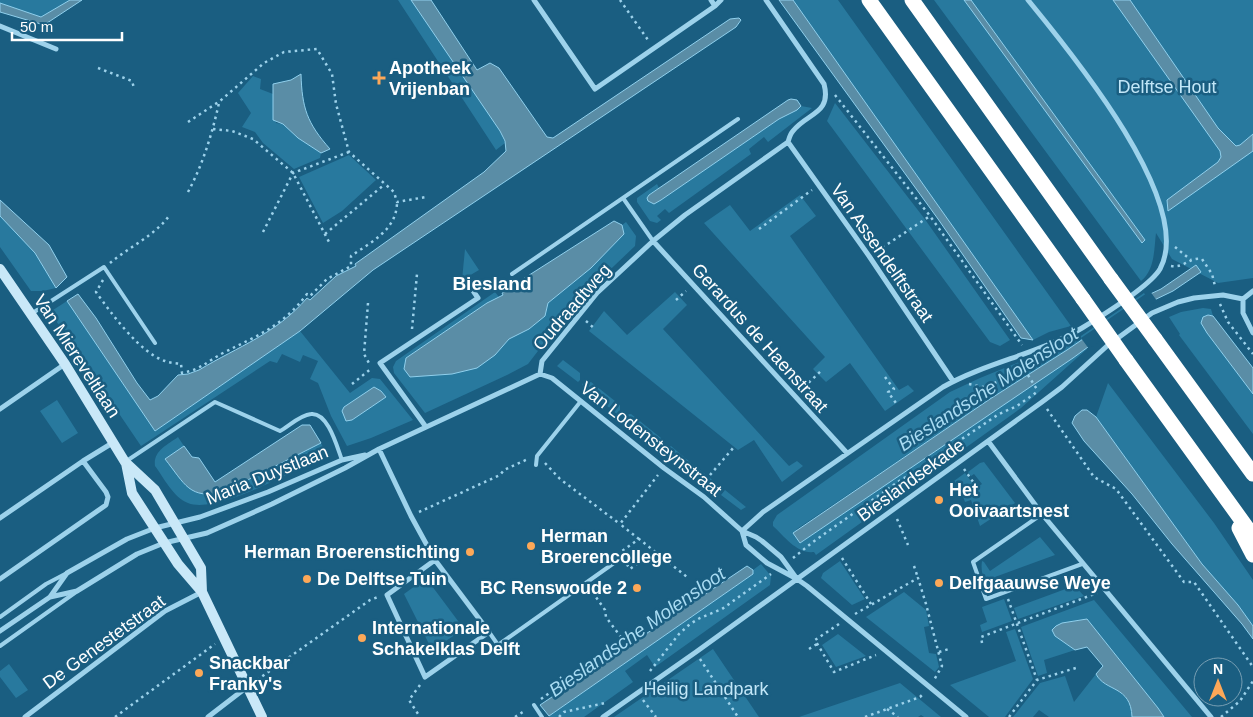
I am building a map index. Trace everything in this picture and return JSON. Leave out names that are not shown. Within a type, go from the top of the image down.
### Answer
[{"type":"highway","points":[[869,0],[1253,536]]},
{"type":"highway","points":[[912,0],[1253,474]]},
{"type":"highway","points":[[1222,493],[1253,555]]},
{"type":"main road","name":"Van Miereveltlaan","points":[[0,269],[65,364],[125,462]]},
{"type":"main road","points":[[125,462],[155,490],[184,538],[201,568],[202,592]]},
{"type":"main road","points":[[125,462],[132,493],[178,564],[202,592],[262,717]]},
{"type":"street","points":[[534,0],[595,89],[721,0]]},
{"type":"street","points":[[711,0],[715,6]]},
{"type":"street","points":[[766,0],[824,84]]},
{"type":"street","points":[[742,531],[763,512],[953,381],[1027,353],[1081,329],[1132,295],[1159,270],[1166,240],[1165,222],[1154,186],[1136,151],[1077,62],[1028,0]]},
{"type":"street","points":[[0,26],[56,49]]},
{"type":"street","name":"Oudraadtweg","points":[[540,374],[542,360],[597,293],[653,241],[685,215],[788,142],[792,131],[822,107],[827,93],[824,84]]},
{"type":"street","name":"Van Assendelftstraat","points":[[788,142],[869,256],[953,381]]},
{"type":"street","name":"Gerardus de Haenstraat","points":[[653,241],[846,453]]},
{"type":"street","points":[[426,427],[380,364],[478,298],[467,282]]},
{"type":"street","points":[[1253,291],[1243,299],[1243,313],[1253,333]]},
{"type":"street","name":"Bieslandsekade","points":[[603,717],[1042,402],[1062,387],[1107,346],[1152,313],[1178,302],[1217,295],[1243,299]]},
{"type":"street","points":[[0,409],[65,364]]},
{"type":"street","name":"Van Lodensteynstraat","points":[[540,374],[552,378],[664,468],[704,497],[742,531],[756,537],[781,557],[797,579],[966,717]]},
{"type":"street","name":"Maria Duystlaan","points":[[77,592],[124,561],[164,543],[207,534],[272,504],[380,449],[540,374]]},
{"type":"street","points":[[988,441],[1082,564],[1211,717]]},
{"type":"street","points":[[0,518],[114,442]]},
{"type":"street","points":[[380,449],[411,516],[435,560],[489,632],[425,677],[387,595],[435,560]]},
{"type":"street","name":"Maria Duystlaan","points":[[67,573],[127,539],[155,528],[200,517],[268,492],[342,460],[370,454]]},
{"type":"street","points":[[0,579],[106,505],[108,497],[106,492],[83,461]]},
{"type":"street","name":"Van Lodensteynstraat","points":[[742,531],[746,544],[766,563],[797,579]]},
{"type":"street","points":[[0,631],[50,597],[67,573]]},
{"type":"street","points":[[50,597],[77,592]]},
{"type":"street","name":"De Genestetstraat","points":[[25,717],[165,611],[202,592]]},
{"type":"street","points":[[208,717],[248,687]]},
{"type":"lane","points":[[512,274],[738,120]]},
{"type":"lane","points":[[623,198],[653,241]]},
{"type":"lane","points":[[31,314],[104,267],[155,343]]},
{"type":"lane","points":[[536,465],[538,456],[581,401]]},
{"type":"lane","points":[[125,462],[215,402],[280,431],[304,416],[313,414],[321,416],[326,422],[342,460]]},
{"type":"lane","points":[[1042,514],[972,562],[986,599],[1082,564]]},
{"type":"lane","points":[[489,632],[498,644],[614,563]]},
{"type":"lane","points":[[0,617],[46,584],[67,573]]},
{"type":"lane","points":[[0,646],[77,592]]},
{"type":"lane","points":[[534,705],[542,717]]},
{"type":"path","points":[[620,0],[642,32]]},
{"type":"path","points":[[107,272],[96,292],[114,317],[152,355],[165,362],[181,364],[182,373],[199,369],[222,353],[263,334],[293,312],[307,294],[310,296],[327,279],[351,266],[351,256],[388,229],[394,220],[397,202],[394,192],[349,152],[336,104],[332,74],[317,49],[284,52],[264,63],[220,101],[188,122]]},
{"type":"path","points":[[98,68],[132,81],[134,88]]},
{"type":"path","points":[[824,84],[843,103],[930,216],[1027,353]]},
{"type":"path","points":[[188,192],[199,172],[220,101]]},
{"type":"path","points":[[213,129],[232,131],[253,139],[293,173],[328,242]]},
{"type":"path","points":[[263,232],[293,173],[349,152]]},
{"type":"path","points":[[325,234],[385,184]]},
{"type":"path","points":[[759,229],[819,185]]},
{"type":"path","points":[[397,202],[426,197]]},
{"type":"path","points":[[104,267],[123,252],[145,239],[169,216]]},
{"type":"path","points":[[869,256],[930,216]]},
{"type":"path","points":[[1166,240],[1192,260]]},
{"type":"path","points":[[1162,263],[1180,267],[1198,258],[1204,261],[1212,274],[1217,295],[1228,322],[1253,354]]},
{"type":"path","points":[[417,274],[412,330],[417,338]]},
{"type":"path","points":[[352,384],[372,370],[364,354],[368,303]]},
{"type":"path","points":[[1022,365],[1038,391],[1042,402],[1094,478],[1116,489],[1184,582],[1194,582],[1253,667]]},
{"type":"path","points":[[804,387],[822,370]]},
{"type":"path","points":[[962,377],[971,385],[983,387],[1025,372]]},
{"type":"path","points":[[885,378],[894,389],[888,392],[904,414]]},
{"type":"path","points":[[785,563],[902,479],[925,469],[941,453],[999,414],[1017,406],[1038,391]]},
{"type":"path","points":[[710,475],[734,447]]},
{"type":"path","points":[[411,516],[500,475],[504,470],[512,466],[538,456],[552,468],[560,479],[687,578]]},
{"type":"path","points":[[959,462],[976,486]]},
{"type":"path","points":[[620,524],[664,468]]},
{"type":"path","points":[[893,509],[908,545]]},
{"type":"path","points":[[639,539],[622,551],[622,557],[630,569],[647,557]]},
{"type":"path","points":[[836,550],[871,604]]},
{"type":"path","points":[[864,717],[920,697],[930,688],[942,666],[914,566]]},
{"type":"path","points":[[648,674],[679,634],[690,624],[722,609],[777,570]]},
{"type":"path","points":[[886,651],[834,672],[815,640],[846,619],[918,578]]},
{"type":"path","points":[[515,717],[623,640],[606,617],[605,610],[586,582]]},
{"type":"path","points":[[982,643],[981,637],[1105,590]]},
{"type":"path","points":[[1005,592],[1037,680]]},
{"type":"path","points":[[248,687],[370,600],[387,595]]},
{"type":"path","points":[[115,717],[224,638]]},
{"type":"path","points":[[808,650],[818,644]]},
{"type":"path","points":[[939,652],[949,649]]},
{"type":"path","points":[[696,652],[738,717]]},
{"type":"path","points":[[1009,717],[1037,680],[1079,667]]},
{"type":"path","points":[[420,717],[409,700],[425,677]]},
{"type":"path","points":[[1221,717],[1240,700],[1253,681]]},
{"type":"path","points":[[638,693],[656,717]]},
{"type":"path","points":[[560,717],[564,712],[605,703],[612,698]]},
{"type":"path","points":[[887,709],[898,717]]},
{"type":"green space","points":[[0,0],[70,0],[41,17],[0,3]]},
{"type":"green space","points":[[398,0],[411,0],[489,114],[505,143],[496,150]]},
{"type":"green space","points":[[793,0],[838,0],[1071,326],[1049,332],[1033,340]]},
{"type":"green space","name":"Delftse Hout","points":[[934,0],[1253,0],[1253,278],[1218,283],[1172,259],[1156,233],[1151,265],[1146,276],[1141,281]]},
{"type":"green space","points":[[253,76],[261,79],[260,89],[273,94],[276,123],[283,124],[298,138],[321,153],[320,158],[294,169],[263,143],[255,132],[242,127],[251,113],[238,93]]},
{"type":"green space","points":[[835,103],[924,218],[1010,340],[1000,346],[990,342],[973,319],[827,121]]},
{"type":"green space","points":[[801,106],[812,108],[768,142],[764,137],[749,149],[751,154],[669,213],[665,209],[657,216],[661,220],[657,223],[650,221],[637,202],[637,198],[657,184],[659,188],[649,195],[651,203],[661,200]]},
{"type":"green space","points":[[349,155],[376,180],[342,211],[323,223],[299,177]]},
{"type":"green space","points":[[800,195],[816,216],[790,236],[899,390],[908,385],[914,391],[885,411],[850,363],[826,382],[813,369],[825,357],[704,223],[730,205],[750,231]]},
{"type":"green space","points":[[0,216],[35,253],[56,288],[31,291],[0,247]]},
{"type":"green space","points":[[626,222],[636,236],[635,246],[574,304],[528,364],[425,413],[394,373],[393,367],[396,361],[495,292],[499,297],[487,303],[406,358],[417,377],[452,374],[495,355],[509,339],[529,329],[545,316],[547,304],[591,268],[624,234],[622,225]]},
{"type":"green space","points":[[465,249],[479,270],[462,280]]},
{"type":"green space","points":[[675,292],[687,305],[663,329],[789,466],[797,461],[803,466],[782,482],[754,440],[738,450],[589,331],[604,311],[627,335]]},
{"type":"green space","points":[[1144,293],[1146,296],[1067,350],[990,399],[797,529],[794,535],[800,543],[1087,349],[1021,408],[816,555],[814,552],[797,548],[773,526],[777,515],[950,392],[1078,338]]},
{"type":"green space","points":[[67,301],[155,431],[300,331],[350,393],[372,378],[380,379],[413,420],[347,446],[331,416],[318,383],[310,379],[318,361],[303,355],[300,362],[282,354],[277,363],[270,361],[141,446],[50,312]],"holes":[[[374,387],[386,397],[352,420],[344,407]]]},
{"type":"green space","points":[[1203,308],[1211,309],[1213,316],[1208,315],[1207,333],[1253,394],[1253,434],[1179,335],[1169,317],[1181,312]]},
{"type":"green space","points":[[563,360],[580,373],[580,380],[578,382],[557,366]]},
{"type":"green space","points":[[591,382],[620,405],[618,415],[582,385],[583,383]]},
{"type":"green space","points":[[1108,383],[1214,523],[1253,580],[1253,626],[1238,605],[1202,564],[1096,417]]},
{"type":"green space","points":[[57,400],[78,433],[62,443],[40,411]]},
{"type":"green space","points":[[631,414],[661,438],[659,447],[622,418],[624,415]]},
{"type":"green space","points":[[178,437],[184,446],[166,459],[185,484],[249,480],[321,443],[324,449],[324,456],[236,497],[218,503],[201,505],[188,503],[178,496],[169,487],[155,466],[158,452]]},
{"type":"green space","points":[[671,446],[697,468],[692,474],[662,451]]},
{"type":"green space","points":[[984,462],[1015,503],[980,526],[971,500],[965,502],[960,488],[954,481],[965,473],[976,488],[982,484],[974,474],[971,476],[968,472]]},
{"type":"green space","points":[[699,469],[722,488],[719,493],[694,476]]},
{"type":"green space","points":[[725,490],[746,507],[741,510],[721,495]]},
{"type":"green space","points":[[1040,537],[1055,555],[995,577],[998,589],[993,588],[987,583],[982,571],[982,561],[990,571]]},
{"type":"green space","points":[[840,561],[865,599],[852,605],[821,578],[823,573]]},
{"type":"green space","points":[[761,564],[771,576],[770,585],[655,667],[647,655],[625,671],[633,682],[584,717],[548,717],[753,574],[753,570]]},
{"type":"green space","points":[[426,578],[464,629],[432,650],[404,594]]},
{"type":"green space","points":[[1074,585],[1084,596],[1018,619],[1014,608]]},
{"type":"green space","points":[[904,592],[926,610],[929,626],[924,627],[929,653],[936,654],[939,667],[935,672],[866,617]]},
{"type":"green space","points":[[1004,599],[1012,621],[982,632],[980,625],[987,622],[982,607]]},
{"type":"green space","points":[[1094,600],[1192,717],[1164,717],[1087,619],[1062,623],[1055,636],[1075,650],[1044,660],[1047,673],[1038,676],[1021,627]]},
{"type":"green space","points":[[1015,629],[1033,679],[1005,717],[989,717],[950,685],[1016,661],[1006,632]]},
{"type":"green space","points":[[838,634],[866,656],[836,667],[822,645]]},
{"type":"green space","name":"Heilig Landpark","points":[[713,649],[759,717],[614,717]]},
{"type":"green space","points":[[9,664],[28,690],[16,698],[0,677],[0,671]]},
{"type":"green space","points":[[1096,674],[1105,684],[1123,694],[1131,707],[1132,717],[1049,717],[1039,710],[1033,717],[1013,717],[1040,683],[1065,676],[1074,702]]},
{"type":"green space","name":"Heilig Landpark","points":[[900,683],[941,717],[924,717],[921,715],[918,717],[799,717]]},
{"type":"shaded area","points":[[70,0],[82,0],[44,25],[0,12],[0,3],[41,17]]},
{"type":"shaded area","points":[[411,0],[431,0],[477,70],[490,63],[499,68],[547,137],[553,138],[730,19],[739,18],[741,20],[736,27],[373,270],[300,331],[155,431],[67,301],[78,294],[150,400],[158,396],[178,375],[199,370],[283,321],[307,298],[310,300],[336,276],[356,266],[355,264],[484,172],[506,151],[505,141],[500,131]]},
{"type":"shaded area","points":[[779,0],[793,0],[1033,340],[1021,338],[938,219]]},
{"type":"shaded area","points":[[964,0],[971,0],[1145,240],[1142,243]]},
{"type":"shaded area","points":[[1113,0],[1130,0],[1218,128],[1236,146],[1253,134],[1253,151],[1168,211],[1167,200],[1218,162],[1221,157],[1220,151]]},
{"type":"shaded area","points":[[301,74],[307,115],[322,140],[330,149],[321,153],[298,138],[283,124],[273,120],[273,84],[291,80]]},
{"type":"shaded area","points":[[791,99],[797,100],[801,106],[797,110],[779,119],[661,200],[654,204],[648,201],[649,195]]},
{"type":"shaded area","points":[[0,200],[49,245],[67,277],[56,288],[35,253],[0,216]]},
{"type":"shaded area","points":[[614,221],[622,225],[624,234],[591,268],[548,303],[545,316],[529,329],[509,339],[495,355],[477,368],[452,374],[410,377],[404,369],[406,358],[487,303],[503,295],[502,293],[512,286]]},
{"type":"shaded area","points":[[1196,265],[1201,272],[1173,291],[1148,303],[1073,358],[800,543],[793,533],[990,399]]},
{"type":"shaded area","points":[[1213,316],[1253,368],[1253,394],[1201,323],[1203,317]]},
{"type":"shaded area","points":[[374,387],[386,397],[352,420],[346,421],[342,411],[344,407]]},
{"type":"shaded area","points":[[1082,410],[1087,410],[1096,417],[1202,564],[1238,605],[1253,626],[1253,639],[1132,494],[1084,441],[1072,423],[1075,416]]},
{"type":"shaded area","points":[[302,425],[310,425],[321,443],[224,492],[203,494],[195,492],[183,483],[165,459],[184,446],[192,457],[199,458],[215,482]]},
{"type":"shaded area","points":[[747,566],[753,570],[753,574],[549,716],[540,705]]},
{"type":"shaded area","points":[[1087,619],[1164,717],[1132,717],[1131,707],[1123,694],[1105,684],[1096,674],[1103,666],[1087,647],[1075,650],[1055,636],[1052,630],[1062,623]]},
{"type":"pier","points":[[1150,291],[1157,301],[1089,349],[1081,338]]},
{"type":"place","name":"Apotheek Vrijenban","points":[[379,78]]},
{"type":"place","name":"Het Ooivaartsnest","points":[[939,500]]},
{"type":"place","name":"Herman Broerencollege","points":[[531,546]]},
{"type":"place","name":"Herman Broerenstichting","points":[[470,552]]},
{"type":"place","name":"De Delftse Tuin","points":[[307,579]]},
{"type":"place","name":"Delfgaauwse Weye","points":[[939,583]]},
{"type":"place","name":"BC Renswoude 2","points":[[637,588]]},
{"type":"place","name":"Internationale Schakelklas Delft","points":[[362,638]]},
{"type":"place","name":"Snackbar Franky's","points":[[199,673]]},
{"type":"district","name":"Biesland","points":[[492,283]]},
{"type":"water label","name":"Bieslandsche Molensloot","points":[[988,389]]},
{"type":"water label","name":"Bieslandsche Molensloot","points":[[637,632]]}]
